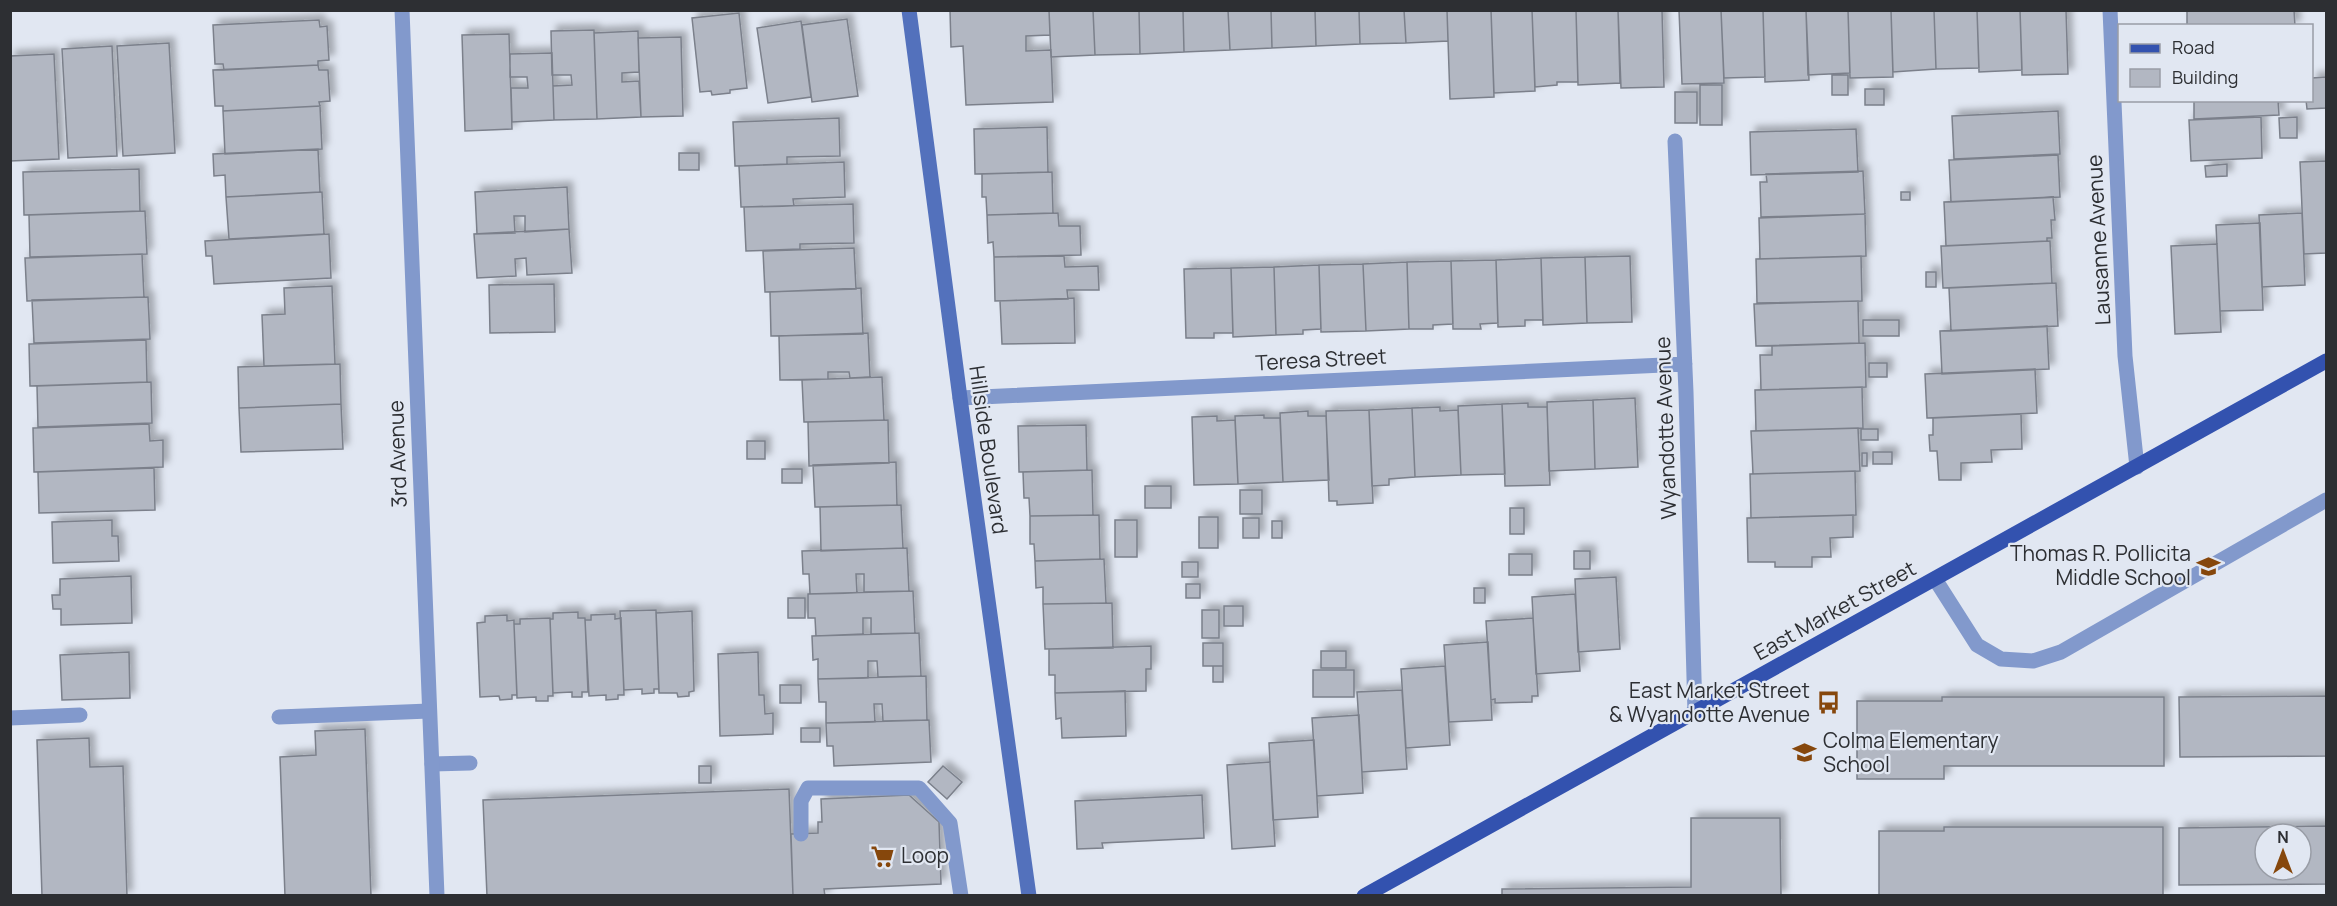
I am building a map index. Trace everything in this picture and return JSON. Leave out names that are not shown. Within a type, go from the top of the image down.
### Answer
[{"type":"main road","name":"Hillside Boulevard","points":[[909,10],[1029,896]]},
{"type":"main road","name":"East Market Street","points":[[1364,896],[2326,361]]},
{"type":"street","name":"3rd Avenue","points":[[402,10],[437,896]]},
{"type":"street","name":"Lausanne Avenue","points":[[2110,10],[2125,356],[2137,467]]},
{"type":"street","name":"Wyandotte Avenue","points":[[1675,141],[1685,364],[1695,713]]},
{"type":"street","name":"Teresa Street","points":[[960,398],[1685,364]]},
{"type":"street","points":[[1935,579],[1977,645],[2001,659],[2033,661],[2061,652],[2326,500]]},
{"type":"street","points":[[279,717],[429,711]]},
{"type":"street","points":[[10,718],[80,715]]},
{"type":"street","points":[[432,764],[470,763]]},
{"type":"street","points":[[801,834],[801,801],[808,788],[919,788],[950,823],[961,896]]},
{"type":"building","points":[[950,10],[1049,10],[1050,35],[1026,36],[1026,51],[1051,50],[1053,102],[966,105],[963,46],[951,47]]},
{"type":"building","points":[[1049,10],[1093,10],[1095,55],[1051,57]]},
{"type":"building","points":[[1093,10],[1139,10],[1140,54],[1095,55]]},
{"type":"building","points":[[1139,10],[1183,10],[1184,52],[1140,54]]},
{"type":"building","points":[[1183,10],[1228,10],[1230,50],[1184,52]]},
{"type":"building","points":[[1228,10],[1271,10],[1272,48],[1230,50]]},
{"type":"building","points":[[1271,10],[1315,10],[1316,46],[1272,48]]},
{"type":"building","points":[[1315,10],[1359,10],[1360,44],[1316,46]]},
{"type":"building","points":[[1359,10],[1404,10],[1406,43],[1360,44]]},
{"type":"building","points":[[1404,10],[1447,10],[1448,41],[1406,43]]},
{"type":"building","points":[[1447,10],[1491,10],[1494,97],[1450,99]]},
{"type":"building","points":[[1491,10],[1532,10],[1535,91],[1494,93]]},
{"type":"building","points":[[1532,10],[1576,10],[1578,82],[1557,82],[1557,85],[1535,87]]},
{"type":"building","points":[[1576,10],[1618,10],[1620,83],[1578,85]]},
{"type":"building","points":[[1618,10],[1662,10],[1664,87],[1621,88]]},
{"type":"building","points":[[1679,10],[1721,10],[1724,83],[1682,84]]},
{"type":"building","points":[[1721,10],[1763,10],[1765,77],[1724,78]]},
{"type":"building","points":[[1763,10],[1806,10],[1809,80],[1765,82]]},
{"type":"building","points":[[1806,10],[1848,10],[1850,73],[1808,75]]},
{"type":"building","points":[[1848,10],[1891,10],[1893,77],[1850,78]]},
{"type":"building","points":[[1891,10],[1934,10],[1936,69],[1893,72]]},
{"type":"building","points":[[1934,10],[1977,10],[1979,68],[1936,69]]},
{"type":"building","points":[[1977,10],[2020,10],[2022,70],[1979,72]]},
{"type":"building","points":[[2020,10],[2066,10],[2068,74],[2022,75]]},
{"type":"building","points":[[2187,10],[2294,10],[2295,24],[2187,24]]},
{"type":"building","points":[[739,13],[747,88],[712,95],[711,91],[700,92],[692,18]]},
{"type":"building","points":[[847,19],[858,96],[812,102],[802,25]]},
{"type":"building","points":[[319,20],[320,27],[327,26],[329,60],[318,61],[318,65],[224,70],[223,64],[215,64],[213,25]]},
{"type":"building","points":[[801,21],[811,97],[768,103],[757,28]]},
{"type":"building","points":[[594,30],[597,119],[554,120],[553,86],[572,85],[571,75],[552,75],[551,31]]},
{"type":"building","points":[[638,31],[639,72],[622,73],[622,82],[639,81],[641,117],[597,119],[594,33]]},
{"type":"building","points":[[509,34],[512,129],[465,131],[462,35]]},
{"type":"building","points":[[681,37],[683,116],[641,117],[638,38]]},
{"type":"building","points":[[169,43],[175,153],[123,156],[117,46]]},
{"type":"building","points":[[112,46],[117,156],[68,158],[62,49]]},
{"type":"building","points":[[552,53],[554,120],[512,122],[511,88],[528,88],[527,77],[510,77],[510,54]]},
{"type":"building","points":[[54,54],[59,159],[10,161],[10,56]]},
{"type":"building","points":[[318,65],[319,70],[328,70],[330,101],[319,102],[320,106],[223,111],[223,106],[215,106],[213,70]]},
{"type":"building","points":[[1832,75],[1848,75],[1848,95],[1832,95]]},
{"type":"building","points":[[2326,77],[2326,108],[2307,109],[2306,102],[2313,102],[2313,78]]},
{"type":"building","points":[[1700,85],[1722,85],[1722,125],[1700,125]]},
{"type":"building","points":[[1865,89],[1884,89],[1884,105],[1865,105]]},
{"type":"building","points":[[1675,92],[1697,92],[1697,123],[1675,123]]},
{"type":"building","points":[[2194,102],[2278,102],[2279,115],[2194,119]]},
{"type":"building","points":[[320,106],[322,149],[225,154],[223,111]]},
{"type":"building","points":[[2058,111],[2060,154],[1954,159],[1952,116]]},
{"type":"building","points":[[2261,117],[2262,158],[2191,161],[2189,120]]},
{"type":"building","points":[[2297,117],[2297,138],[2280,138],[2279,118]]},
{"type":"building","points":[[839,118],[840,156],[787,157],[787,164],[735,166],[733,122]]},
{"type":"building","points":[[1047,127],[1048,172],[975,174],[974,129]]},
{"type":"building","points":[[1856,129],[1858,172],[1751,175],[1750,132]]},
{"type":"building","points":[[318,149],[320,192],[226,197],[225,175],[214,176],[213,154]]},
{"type":"building","points":[[679,153],[699,153],[699,170],[679,170]]},
{"type":"building","points":[[2058,155],[2060,197],[1951,202],[1949,160]]},
{"type":"building","points":[[2326,161],[2326,253],[2304,254],[2300,162]]},
{"type":"building","points":[[844,162],[845,197],[793,199],[794,206],[741,207],[739,166]]},
{"type":"building","points":[[2227,164],[2227,176],[2206,177],[2205,166]]},
{"type":"building","points":[[139,169],[140,211],[24,215],[23,172]]},
{"type":"building","points":[[1863,171],[1865,214],[1761,217],[1760,182],[1767,182],[1766,174]]},
{"type":"building","points":[[1052,172],[1053,213],[987,215],[986,197],[982,197],[982,174]]},
{"type":"building","points":[[567,187],[569,229],[525,232],[525,216],[514,216],[515,233],[477,234],[475,192]]},
{"type":"building","points":[[322,192],[324,234],[229,239],[226,197]]},
{"type":"building","points":[[1901,192],[1910,192],[1910,200],[1901,200]]},
{"type":"building","points":[[2053,197],[2055,220],[2051,220],[2052,238],[2047,238],[2047,241],[1946,246],[1944,202]]},
{"type":"building","points":[[853,204],[854,243],[800,244],[800,249],[746,251],[744,207]]},
{"type":"building","points":[[145,211],[147,254],[30,257],[29,215]]},
{"type":"building","points":[[1058,213],[1059,226],[1080,226],[1081,255],[994,257],[993,242],[988,243],[987,215]]},
{"type":"building","points":[[2302,213],[2305,285],[2262,287],[2259,215]]},
{"type":"building","points":[[1865,214],[1866,256],[1760,259],[1759,218]]},
{"type":"building","points":[[2260,223],[2263,310],[2220,311],[2216,225]]},
{"type":"building","points":[[569,229],[572,273],[527,275],[526,258],[515,259],[516,276],[477,278],[474,234]]},
{"type":"building","points":[[329,234],[331,278],[214,284],[212,256],[206,256],[205,241]]},
{"type":"building","points":[[2050,241],[2052,283],[1943,288],[1941,246]]},
{"type":"building","points":[[2217,244],[2221,332],[2175,334],[2171,246]]},
{"type":"building","points":[[854,248],[856,289],[765,292],[763,251]]},
{"type":"building","points":[[142,254],[144,297],[27,301],[25,258]]},
{"type":"building","points":[[1064,256],[1065,267],[1098,266],[1099,290],[1067,290],[1068,299],[995,301],[994,257]]},
{"type":"building","points":[[1630,256],[1632,322],[1587,323],[1585,257]]},
{"type":"building","points":[[1861,256],[1862,301],[1757,303],[1756,259]]},
{"type":"building","points":[[1585,257],[1587,323],[1543,325],[1541,258]]},
{"type":"building","points":[[1541,258],[1543,320],[1525,320],[1525,326],[1498,327],[1496,260]]},
{"type":"building","points":[[1496,260],[1498,323],[1480,324],[1481,329],[1453,329],[1451,261]]},
{"type":"building","points":[[1451,261],[1453,324],[1433,325],[1433,329],[1409,329],[1407,262]]},
{"type":"building","points":[[1407,262],[1409,329],[1366,331],[1363,264]]},
{"type":"building","points":[[1363,264],[1366,331],[1321,332],[1319,265]]},
{"type":"building","points":[[1319,265],[1321,329],[1303,330],[1303,334],[1276,335],[1274,267]]},
{"type":"building","points":[[1274,267],[1276,335],[1233,337],[1231,268]]},
{"type":"building","points":[[1231,268],[1233,333],[1214,333],[1214,338],[1186,338],[1184,269]]},
{"type":"building","points":[[1926,272],[1936,272],[1936,287],[1926,287]]},
{"type":"building","points":[[2056,283],[2058,326],[1951,331],[1949,288]]},
{"type":"building","points":[[554,284],[555,332],[490,333],[489,285]]},
{"type":"building","points":[[332,286],[335,364],[264,366],[262,315],[285,314],[284,288]]},
{"type":"building","points":[[861,288],[863,334],[771,336],[770,292]]},
{"type":"building","points":[[148,297],[150,339],[34,343],[32,300]]},
{"type":"building","points":[[1074,298],[1075,343],[1002,344],[1000,301]]},
{"type":"building","points":[[1858,301],[1859,343],[1756,346],[1754,304]]},
{"type":"building","points":[[1863,320],[1899,320],[1899,336],[1863,336]]},
{"type":"building","points":[[2047,326],[2049,369],[1942,374],[1940,331]]},
{"type":"building","points":[[868,333],[870,377],[850,378],[849,372],[828,372],[828,379],[780,380],[779,336]]},
{"type":"building","points":[[146,340],[147,382],[30,386],[29,344]]},
{"type":"building","points":[[1865,343],[1866,387],[1761,390],[1760,355],[1772,355],[1772,346]]},
{"type":"building","points":[[1869,363],[1887,363],[1887,377],[1869,377]]},
{"type":"building","points":[[340,364],[341,404],[239,408],[238,367]]},
{"type":"building","points":[[2035,369],[2037,413],[1927,418],[1925,374]]},
{"type":"building","points":[[882,377],[884,420],[804,422],[802,380]]},
{"type":"building","points":[[151,382],[152,423],[38,427],[37,386]]},
{"type":"building","points":[[1862,387],[1863,428],[1756,431],[1755,390]]},
{"type":"building","points":[[1635,398],[1638,467],[1595,469],[1593,400]]},
{"type":"building","points":[[1593,400],[1595,469],[1549,471],[1547,402]]},
{"type":"building","points":[[1528,403],[1528,407],[1547,407],[1550,485],[1505,486],[1502,404]]},
{"type":"building","points":[[341,404],[343,449],[241,452],[239,408]]},
{"type":"building","points":[[1502,404],[1505,474],[1461,475],[1458,406]]},
{"type":"building","points":[[1440,407],[1440,411],[1458,410],[1461,475],[1415,477],[1412,408]]},
{"type":"building","points":[[1412,408],[1415,477],[1389,479],[1389,485],[1372,486],[1369,410]]},
{"type":"building","points":[[1369,410],[1373,503],[1337,505],[1337,501],[1329,501],[1326,411]]},
{"type":"building","points":[[1308,411],[1308,416],[1326,416],[1329,480],[1283,482],[1280,413]]},
{"type":"building","points":[[2021,414],[2022,449],[1991,450],[1992,462],[1961,463],[1961,480],[1939,480],[1937,451],[1930,451],[1929,435],[1933,435],[1933,418]]},
{"type":"building","points":[[1264,415],[1264,418],[1280,418],[1283,482],[1238,484],[1235,416]]},
{"type":"building","points":[[1217,416],[1217,421],[1235,420],[1238,484],[1194,485],[1192,417]]},
{"type":"building","points":[[888,420],[889,463],[809,466],[808,422]]},
{"type":"building","points":[[149,424],[150,441],[163,440],[163,467],[34,472],[33,428]]},
{"type":"building","points":[[1086,425],[1087,470],[1019,472],[1018,426]]},
{"type":"building","points":[[1858,428],[1860,471],[1753,474],[1751,431]]},
{"type":"building","points":[[1861,429],[1878,429],[1878,440],[1861,440]]},
{"type":"building","points":[[747,441],[765,441],[765,459],[747,459]]},
{"type":"building","points":[[1873,452],[1892,452],[1892,464],[1873,464]]},
{"type":"building","points":[[1862,453],[1867,453],[1867,466],[1862,466]]},
{"type":"building","points":[[896,462],[897,505],[815,507],[813,465]]},
{"type":"building","points":[[154,468],[155,510],[39,513],[38,472]]},
{"type":"building","points":[[782,469],[802,469],[802,483],[782,483]]},
{"type":"building","points":[[1092,470],[1093,515],[1030,516],[1029,498],[1024,498],[1023,472]]},
{"type":"building","points":[[1855,471],[1856,515],[1751,518],[1750,474]]},
{"type":"building","points":[[1145,486],[1171,486],[1171,508],[1145,508]]},
{"type":"building","points":[[1240,490],[1262,490],[1262,514],[1240,514]]},
{"type":"building","points":[[901,505],[903,548],[821,551],[820,507]]},
{"type":"building","points":[[1510,508],[1524,508],[1524,534],[1510,534]]},
{"type":"building","points":[[1099,515],[1100,559],[1035,561],[1034,544],[1030,544],[1030,516]]},
{"type":"building","points":[[1853,515],[1853,537],[1830,538],[1831,557],[1812,557],[1812,567],[1775,567],[1775,562],[1748,562],[1747,518]]},
{"type":"building","points":[[1199,517],[1218,517],[1218,548],[1199,548]]},
{"type":"building","points":[[1243,518],[1259,518],[1259,538],[1243,538]]},
{"type":"building","points":[[112,520],[112,536],[118,536],[119,561],[53,563],[52,522]]},
{"type":"building","points":[[1115,520],[1137,520],[1137,557],[1115,557]]},
{"type":"building","points":[[1272,521],[1282,521],[1282,538],[1272,538]]},
{"type":"building","points":[[907,548],[909,591],[864,592],[864,574],[856,574],[857,593],[810,594],[809,574],[803,574],[802,551]]},
{"type":"building","points":[[1574,551],[1590,551],[1590,569],[1574,569]]},
{"type":"building","points":[[1509,554],[1532,554],[1532,575],[1509,575]]},
{"type":"building","points":[[1104,559],[1106,603],[1043,604],[1043,587],[1036,588],[1035,561]]},
{"type":"building","points":[[1182,562],[1198,562],[1198,577],[1182,577]]},
{"type":"building","points":[[131,576],[132,623],[61,625],[61,609],[53,609],[52,595],[60,595],[60,579]]},
{"type":"building","points":[[1616,577],[1620,649],[1578,652],[1575,579]]},
{"type":"building","points":[[1186,584],[1200,584],[1200,598],[1186,598]]},
{"type":"building","points":[[1474,588],[1485,588],[1485,603],[1474,603]]},
{"type":"building","points":[[913,591],[915,633],[871,634],[871,618],[863,618],[863,634],[816,636],[815,618],[808,618],[808,594]]},
{"type":"building","points":[[1575,594],[1580,671],[1536,674],[1532,597]]},
{"type":"building","points":[[788,598],[805,598],[805,618],[788,618]]},
{"type":"building","points":[[1112,603],[1113,648],[1045,649],[1043,604]]},
{"type":"building","points":[[1224,606],[1243,606],[1243,626],[1224,626]]},
{"type":"building","points":[[656,610],[659,689],[654,689],[654,693],[642,694],[642,689],[624,690],[620,611]]},
{"type":"building","points":[[1202,610],[1219,610],[1219,638],[1202,638]]},
{"type":"building","points":[[692,611],[694,691],[689,692],[689,696],[678,697],[677,693],[659,693],[656,613]]},
{"type":"building","points":[[578,612],[578,618],[585,618],[588,692],[582,692],[582,697],[572,697],[572,692],[553,693],[550,619],[553,619],[553,613]]},
{"type":"building","points":[[615,614],[615,619],[621,618],[624,695],[618,695],[618,699],[606,700],[606,695],[589,696],[585,620],[591,620],[591,615]]},
{"type":"building","points":[[507,615],[507,621],[514,620],[517,695],[512,695],[512,699],[500,700],[499,696],[480,697],[477,623],[485,622],[485,616]]},
{"type":"building","points":[[550,618],[553,696],[548,696],[548,701],[536,701],[536,697],[517,698],[514,624],[520,624],[520,619]]},
{"type":"building","points":[[1533,618],[1538,696],[1532,696],[1532,702],[1495,703],[1495,699],[1491,700],[1486,621]]},
{"type":"building","points":[[919,633],[921,676],[878,677],[877,661],[868,661],[868,678],[818,679],[818,659],[813,660],[812,636]]},
{"type":"building","points":[[1488,642],[1492,720],[1449,722],[1444,645]]},
{"type":"building","points":[[1203,643],[1223,643],[1223,666],[1203,666]]},
{"type":"building","points":[[1151,646],[1151,669],[1146,669],[1146,691],[1055,693],[1055,675],[1049,675],[1049,649]]},
{"type":"building","points":[[1321,651],[1346,651],[1346,668],[1321,668]]},
{"type":"building","points":[[129,652],[130,698],[62,700],[60,655]]},
{"type":"building","points":[[758,652],[759,695],[764,695],[765,714],[773,713],[773,734],[720,736],[718,654]]},
{"type":"building","points":[[1213,666],[1223,666],[1223,682],[1213,682]]},
{"type":"building","points":[[1445,666],[1450,745],[1406,748],[1401,669]]},
{"type":"building","points":[[1313,670],[1354,670],[1354,697],[1313,697]]},
{"type":"building","points":[[926,676],[927,720],[883,721],[882,704],[874,704],[875,722],[826,723],[826,702],[819,702],[818,679]]},
{"type":"building","points":[[780,685],[801,685],[801,703],[780,703]]},
{"type":"building","points":[[1402,690],[1407,769],[1362,772],[1357,692]]},
{"type":"building","points":[[1125,691],[1126,736],[1062,738],[1061,718],[1056,719],[1055,693]]},
{"type":"building","points":[[2326,696],[2326,756],[2180,757],[2179,697]]},
{"type":"building","points":[[1942,697],[2164,697],[2164,766],[1944,766],[1944,779],[1857,779],[1857,701],[1942,701]]},
{"type":"building","points":[[1359,715],[1363,793],[1317,796],[1312,718]]},
{"type":"building","points":[[929,720],[931,762],[834,766],[833,746],[827,746],[826,723]]},
{"type":"building","points":[[801,728],[820,728],[820,742],[801,742]]},
{"type":"building","points":[[365,729],[371,896],[285,896],[280,757],[316,755],[315,731]]},
{"type":"building","points":[[89,738],[90,767],[123,766],[127,896],[42,896],[37,740]]},
{"type":"building","points":[[1314,740],[1318,817],[1273,820],[1269,743]]},
{"type":"building","points":[[1270,762],[1275,846],[1232,849],[1227,765]]},
{"type":"building","points":[[699,766],[711,766],[711,783],[699,783]]},
{"type":"building","points":[[943,766],[962,782],[947,799],[928,782]]},
{"type":"building","points":[[789,789],[793,896],[487,896],[483,800]]},
{"type":"building","points":[[909,795],[939,822],[941,884],[824,889],[825,896],[793,896],[791,834],[818,833],[818,822],[822,822],[821,799]]},
{"type":"building","points":[[1202,795],[1204,838],[1102,843],[1103,848],[1077,849],[1075,801]]},
{"type":"building","points":[[1691,818],[1780,818],[1781,896],[1502,896],[1502,889],[1691,887]]},
{"type":"building","points":[[2313,826],[2326,826],[2326,884],[2179,885],[2179,828],[2253,827],[2253,882],[2313,882]]},
{"type":"building","points":[[1944,827],[2163,827],[2163,895],[1879,896],[1879,831],[1944,831]]},
{"type":"place","name":"Thomas R. Pollicita Middle School","points":[[2209,566]]},
{"type":"place","name":"East Market Street & Wyandotte Avenue","points":[[1828,703]]},
{"type":"place","name":"Colma Elementary School","points":[[1805,753]]},
{"type":"place","name":"Loop","points":[[883,856]]}]
